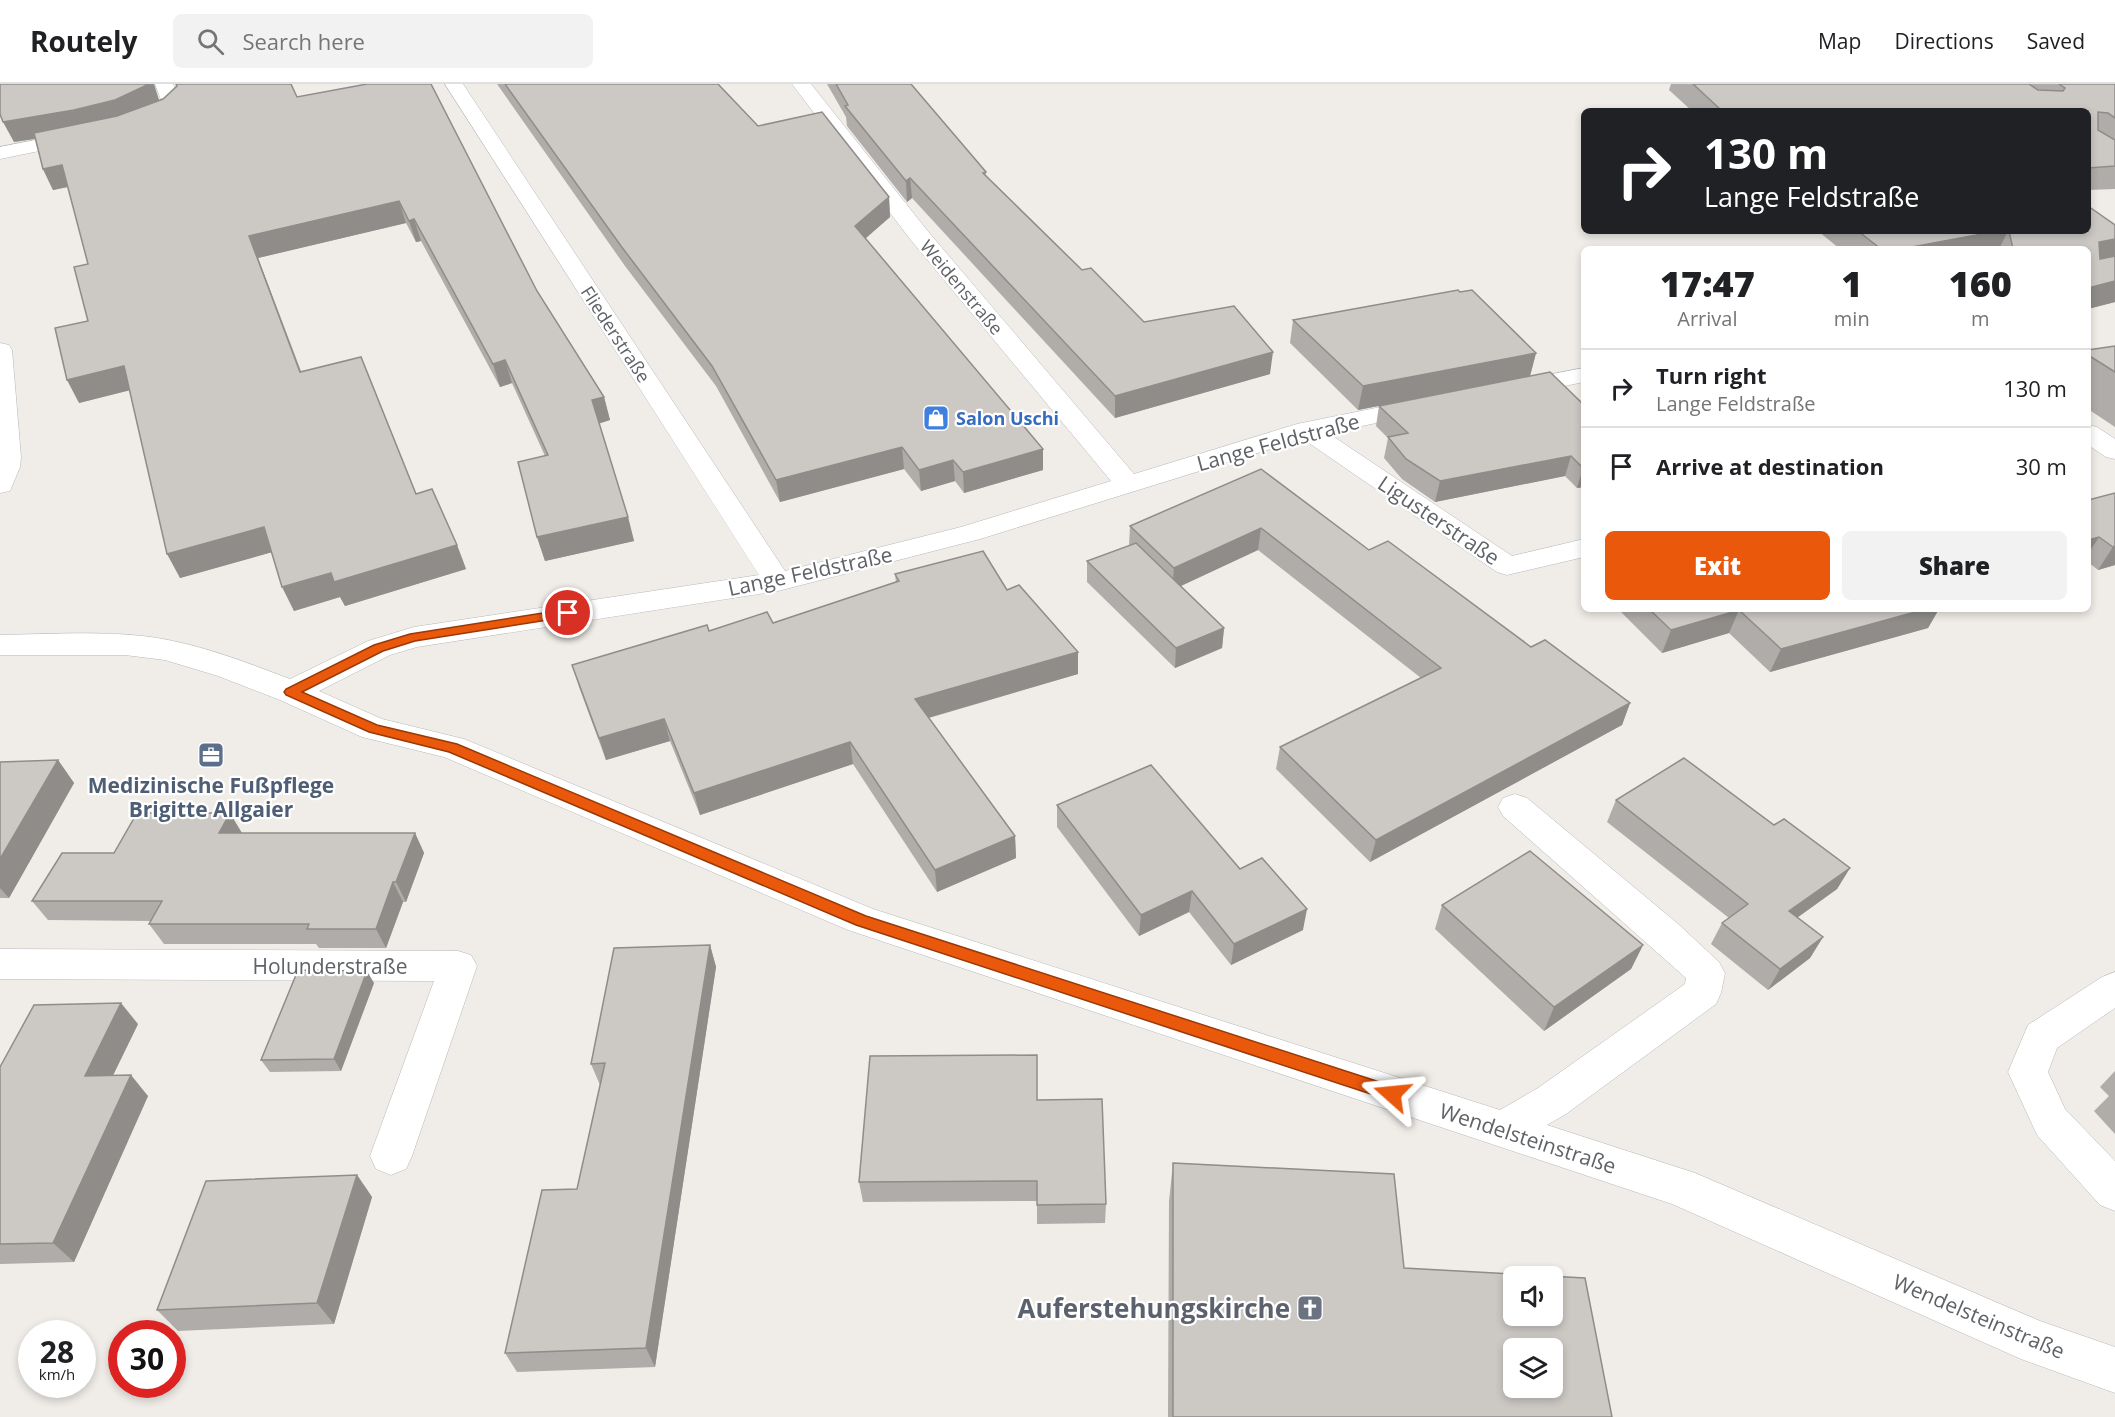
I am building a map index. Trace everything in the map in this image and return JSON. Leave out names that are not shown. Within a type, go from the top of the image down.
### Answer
[{"type":"street","points":[[127,127],[162,115],[173,106],[164,84]]},
{"type":"street","name":"Fliederstraße","points":[[454,84],[778,582]]},
{"type":"street","name":"Weidenstraße","points":[[801,84],[918,234],[1128,484]]},
{"type":"street","points":[[0,153],[103,132]]},
{"type":"street","points":[[0,350],[8,457],[0,485]]},
{"type":"street","points":[[1491,393],[1581,376]]},
{"type":"street","name":"Lange Feldstraße","points":[[291,692],[379,648],[414,637],[778,582],[970,533],[1306,430],[1445,402]]},
{"type":"street","name":"Ligusterstraße","points":[[1306,430],[1507,566],[1581,549]]},
{"type":"street","points":[[2091,435],[2115,451]]},
{"type":"street","points":[[0,645],[93,644],[163,650],[222,664],[291,692]]},
{"type":"street","name":"Wendelsteinstraße","points":[[291,692],[374,729],[452,747],[861,920],[1680,1187],[2037,1343],[2115,1370]]},
{"type":"street","points":[[1502,1130],[1552,1101],[1702,993],[1706,973],[1664,934],[1515,807]]},
{"type":"street","name":"Holunderstraße","points":[[0,964],[458,966],[391,1156]]},
{"type":"street","points":[[2115,988],[2042,1037],[2028,1072],[2051,1122],[2115,1191]]},
{"type":"building","points":[[0,84],[149,84],[115,100],[74,110],[3,122],[0,114]]},
{"type":"building","points":[[176,84],[291,84],[297,97],[367,84],[431,84],[537,291],[604,397],[592,400],[628,517],[537,537],[518,462],[548,455],[505,360],[493,364],[414,219],[409,221],[399,201],[249,236],[300,372],[361,357],[416,494],[432,489],[457,545],[334,582],[331,573],[282,587],[264,527],[167,554],[124,366],[67,380],[55,328],[88,321],[74,267],[88,264],[62,165],[43,169],[34,133],[117,116],[163,99],[177,86]]},
{"type":"building","points":[[505,84],[718,84],[758,126],[822,112],[889,197],[855,226],[1043,449],[963,472],[953,460],[919,470],[902,447],[776,480],[712,366],[621,246]]},
{"type":"building","points":[[836,84],[911,84],[986,172],[983,173],[1082,270],[1091,268],[1144,322],[1234,306],[1273,352],[1115,396],[910,178],[906,181],[845,106],[848,105]]},
{"type":"building","points":[[1693,84],[2029,84],[2038,90],[2063,91],[2065,88],[2059,84],[2115,84],[2115,118],[2108,113],[2098,112],[2098,130],[2115,140],[2115,166],[2091,168],[2091,108],[1719,108]]},
{"type":"building","points":[[2091,208],[2115,225],[2115,239],[2099,242],[2100,259],[2115,256],[2115,281],[2091,287],[2091,246],[2012,246],[2010,234],[2091,234]]},
{"type":"building","points":[[1862,234],[1982,234],[1917,246],[1877,246]]},
{"type":"building","points":[[1458,290],[1460,292],[1472,290],[1536,353],[1363,386],[1293,320]]},
{"type":"building","points":[[2115,346],[2115,372],[2091,357],[2091,350]]},
{"type":"building","points":[[1550,372],[1581,402],[1581,466],[1571,456],[1440,481],[1406,459],[1388,437],[1408,433],[1379,406]]},
{"type":"building","points":[[1261,469],[1369,550],[1388,541],[1531,647],[1545,640],[1630,703],[1376,840],[1280,747],[1441,668],[1261,528],[1174,568],[1130,526]]},
{"type":"building","points":[[2115,493],[2115,546],[2113,547],[2099,537],[2091,539],[2091,499]]},
{"type":"building","points":[[1136,543],[1224,628],[1176,648],[1087,561]]},
{"type":"building","points":[[983,551],[1007,590],[1019,585],[1078,652],[915,699],[1015,836],[935,870],[850,742],[694,793],[664,719],[599,738],[572,665],[707,625],[709,631],[767,612],[773,623],[899,581],[895,574]]},
{"type":"building","points":[[1652,612],[1732,612],[1671,630]]},
{"type":"building","points":[[1741,612],[1915,612],[1781,649]]},
{"type":"building","points":[[1684,758],[1774,825],[1784,819],[1850,868],[1789,911],[1823,937],[1780,969],[1722,923],[1748,904],[1616,800]]},
{"type":"building","points":[[58,760],[0,859],[0,762]]},
{"type":"building","points":[[1151,765],[1240,869],[1262,858],[1307,909],[1234,944],[1192,891],[1141,915],[1057,805]]},
{"type":"building","points":[[137,813],[230,813],[219,833],[415,833],[396,882],[393,882],[376,929],[307,929],[309,924],[149,924],[162,901],[32,901],[62,853],[114,853]]},
{"type":"building","points":[[1530,851],[1643,945],[1554,1007],[1442,905]]},
{"type":"building","points":[[710,945],[646,1348],[505,1353],[542,1190],[577,1189],[605,1063],[591,1064],[614,948]]},
{"type":"building","points":[[298,970],[367,971],[334,1059],[261,1060]]},
{"type":"building","points":[[121,1003],[85,1076],[131,1075],[53,1243],[0,1244],[0,1067],[34,1005]]},
{"type":"building","points":[[1037,1055],[1037,1100],[1102,1099],[1106,1204],[1037,1205],[1037,1181],[859,1182],[870,1056]]},
{"type":"building","name":"Auferstehungskirche","points":[[1173,1163],[1394,1174],[1404,1268],[1503,1273],[1503,1326],[1563,1326],[1563,1277],[1585,1278],[1612,1417],[1173,1417]]},
{"type":"building","points":[[357,1175],[317,1303],[157,1310],[206,1181]]},
{"type":"place","name":"Salon Uschi","points":[[936,418]]},
{"type":"place","name":"Medizinische Fußpflege Brigitte Allgaier","points":[[211,755]]},
{"type":"place","name":"Auferstehungskirche","points":[[1310,1308]]},
{"type":"route","points":[[568,613],[414,637],[379,648],[291,692],[374,729],[452,747],[861,920],[1392,1094]]}]
